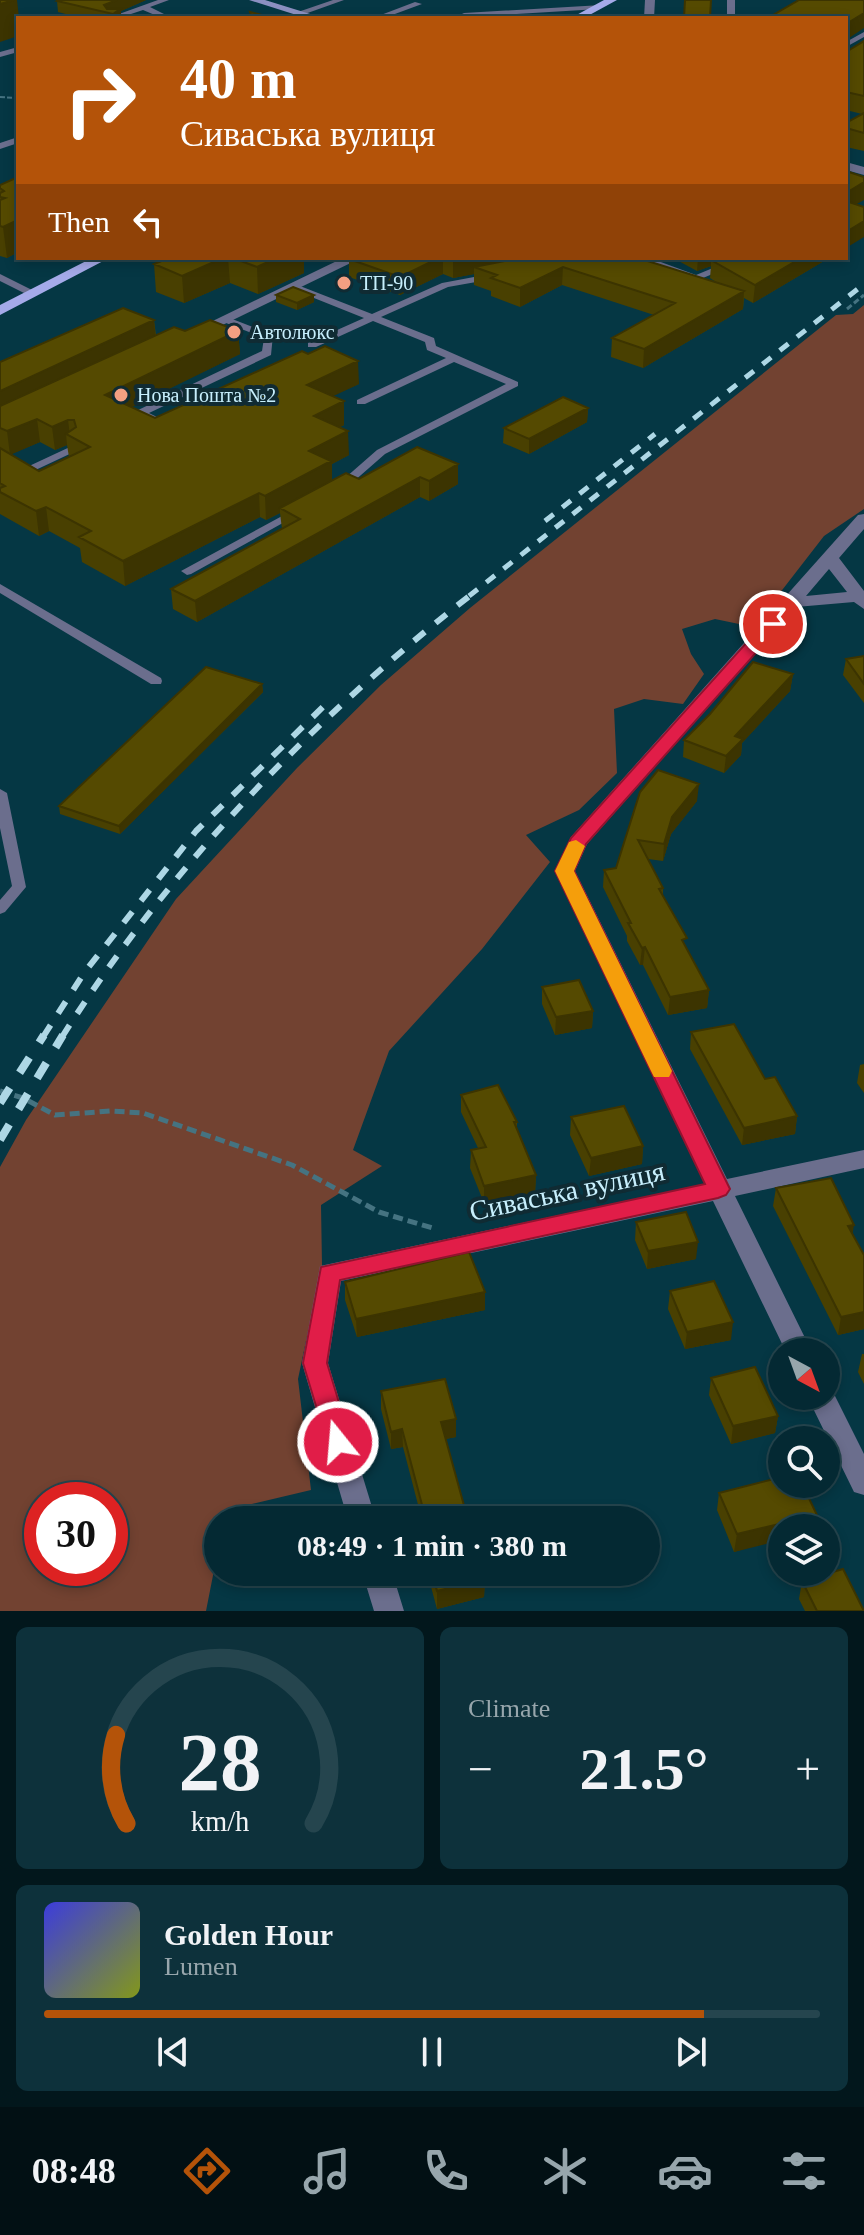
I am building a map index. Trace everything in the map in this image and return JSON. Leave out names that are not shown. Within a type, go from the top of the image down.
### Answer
[{"type":"main road","points":[[254,0],[310,16]]},
{"type":"main road","points":[[601,12],[612,0]]},
{"type":"main road","points":[[0,311],[98,260]]},
{"type":"street","points":[[177,341],[350,260]]},
{"type":"street","points":[[792,1338],[565,871],[578,842],[864,519]]},
{"type":"street","points":[[831,559],[862,599]]},
{"type":"street","points":[[793,602],[862,599]]},
{"type":"street","name":"Сиваська вулиця","points":[[358,1506],[315,1363],[329,1273],[864,1159]]},
{"type":"street","points":[[828,1410],[864,1483]]},
{"type":"street","points":[[381,1586],[389,1611]]},
{"type":"lane","points":[[118,16],[165,0]]},
{"type":"lane","points":[[299,13],[340,0]]},
{"type":"lane","points":[[383,16],[418,4]]},
{"type":"lane","points":[[143,7],[163,16]]},
{"type":"lane","points":[[464,15],[601,12]]},
{"type":"lane","points":[[497,13],[510,16]]},
{"type":"lane","points":[[646,260],[696,278],[740,260]]},
{"type":"lane","points":[[312,345],[445,285],[499,275]]},
{"type":"lane","points":[[0,277],[33,294]]},
{"type":"lane","points":[[293,287],[430,340],[431,348],[514,384],[381,452],[338,490],[324,497]]},
{"type":"lane","points":[[163,424],[140,413],[215,382],[267,353],[269,337],[224,319]]},
{"type":"lane","points":[[361,402],[454,358]]},
{"type":"lane","points":[[0,456],[27,471],[72,449]]},
{"type":"lane","points":[[187,571],[310,504]]},
{"type":"lane","points":[[0,588],[156,681]]},
{"type":"lane","points":[[0,793],[19,887],[0,909]]},
{"type":"path","points":[[847,309],[864,295]]},
{"type":"path","points":[[0,1091],[23,1098],[55,1115],[111,1111],[143,1113],[292,1165],[379,1212],[477,1240]]},
{"type":"shaded area","points":[[864,305],[864,509],[824,536],[759,620],[739,624],[715,619],[682,629],[691,654],[704,674],[683,704],[644,699],[614,709],[617,773],[579,810],[526,835],[550,862],[482,949],[389,1051],[353,1150],[382,1166],[321,1205],[322,1265],[298,1379],[311,1490],[243,1506],[204,1506],[204,1586],[211,1586],[206,1611],[0,1611],[0,1167],[26,1120],[176,899],[297,768],[381,685],[470,608],[836,315],[853,314]]},
{"type":"building","points":[[59,0],[117,0],[104,5],[107,9],[120,9],[113,14]]},
{"type":"building","points":[[685,0],[711,0],[710,16],[684,16]]},
{"type":"building","points":[[799,0],[864,0],[864,13],[848,23],[848,16],[771,16]]},
{"type":"building","points":[[864,41],[864,96],[848,92],[848,51]]},
{"type":"building","points":[[864,113],[864,133],[848,129],[848,122]]},
{"type":"building","points":[[848,172],[864,177],[864,182],[848,192]]},
{"type":"building","points":[[16,178],[16,221],[3,227],[0,226],[0,200],[5,198],[0,197],[4,191],[0,185]]},
{"type":"building","points":[[848,202],[864,207],[864,221],[848,231]]},
{"type":"building","points":[[164,260],[218,260],[182,276],[154,264]]},
{"type":"building","points":[[238,260],[273,260],[257,267]]},
{"type":"building","points":[[352,260],[435,260],[400,277]]},
{"type":"building","points":[[644,260],[744,291],[644,349],[612,338],[675,303],[563,267],[520,288],[491,278],[497,275],[474,267],[505,261]]},
{"type":"building","points":[[711,260],[798,260],[755,285]]},
{"type":"building","points":[[293,287],[314,295],[297,303],[276,295]]},
{"type":"building","points":[[123,308],[154,320],[0,391],[0,362]]},
{"type":"building","points":[[210,320],[238,331],[105,395],[155,418],[302,351],[308,354],[325,346],[358,361],[307,385],[344,401],[314,416],[348,431],[309,451],[331,461],[265,496],[259,493],[123,561],[79,537],[91,531],[46,507],[36,511],[0,492],[0,488],[5,486],[0,483],[0,448],[39,471],[90,447],[66,434],[76,427],[74,420],[52,427],[37,419],[7,431],[0,428],[0,406],[174,327],[185,331]]},
{"type":"building","points":[[563,397],[588,408],[529,439],[504,428]]},
{"type":"building","points":[[417,447],[458,464],[429,481],[420,477],[195,601],[171,589],[300,519],[280,508],[346,473],[359,479]]},
{"type":"building","points":[[864,656],[864,684],[846,659]]},
{"type":"building","points":[[753,662],[793,674],[735,736],[743,739],[726,756],[684,740],[710,714]]},
{"type":"building","points":[[206,667],[262,684],[119,826],[59,806]]},
{"type":"building","points":[[658,770],[699,784],[672,817],[664,844],[638,840],[663,888],[659,889],[687,938],[682,940],[709,990],[670,997],[645,947],[642,948],[628,923],[631,923],[604,870],[616,868],[640,792]]},
{"type":"building","points":[[579,980],[593,1011],[556,1017],[542,987]]},
{"type":"building","points":[[734,1024],[765,1079],[775,1077],[797,1116],[744,1128],[691,1032]]},
{"type":"building","points":[[498,1085],[517,1122],[514,1122],[536,1175],[484,1186],[471,1150],[486,1147],[461,1095]]},
{"type":"building","points":[[624,1106],[643,1146],[591,1158],[571,1117]]},
{"type":"building","points":[[831,1178],[854,1225],[848,1226],[864,1255],[864,1312],[841,1317],[776,1188]]},
{"type":"building","points":[[686,1212],[698,1242],[648,1251],[636,1222]]},
{"type":"building","points":[[469,1252],[485,1292],[356,1319],[345,1282]]},
{"type":"building","points":[[714,1281],[733,1322],[687,1332],[670,1291]]},
{"type":"building","points":[[755,1367],[768,1395],[768,1410],[775,1410],[778,1416],[733,1426],[711,1378]]},
{"type":"building","points":[[445,1379],[456,1419],[441,1422],[464,1506],[422,1506],[402,1429],[391,1432],[381,1391]]},
{"type":"building","points":[[768,1481],[768,1498],[809,1498],[817,1514],[768,1514],[768,1527],[737,1534],[719,1493]]},
{"type":"building","points":[[843,1569],[864,1611],[817,1611],[804,1586],[840,1586],[840,1570]]},
{"type":"building","points":[[436,1586],[457,1586],[437,1591]]},
{"type":"railway","points":[[469,596],[864,284]]},
{"type":"railway","points":[[545,521],[655,434]]},
{"type":"railway","points":[[62,1037],[149,913],[248,798],[356,691],[472,594]]},
{"type":"railway","points":[[43,1037],[84,973],[196,831],[327,703]]},
{"type":"railway","points":[[0,1103],[44,1035]]},
{"type":"railway","points":[[0,1140],[63,1035]]},
{"type":"slow traffic","points":[[576,846],[565,871],[662,1071]]},
{"type":"place","name":"ТП-90","points":[[344,283]]},
{"type":"place","name":"Автолюкс","points":[[234,332]]},
{"type":"place","name":"Нова Пошта №2","points":[[121,395]]},
{"type":"route","points":[[338,1442],[315,1363],[329,1273],[718,1189],[565,871],[578,842],[773,624]]}]
